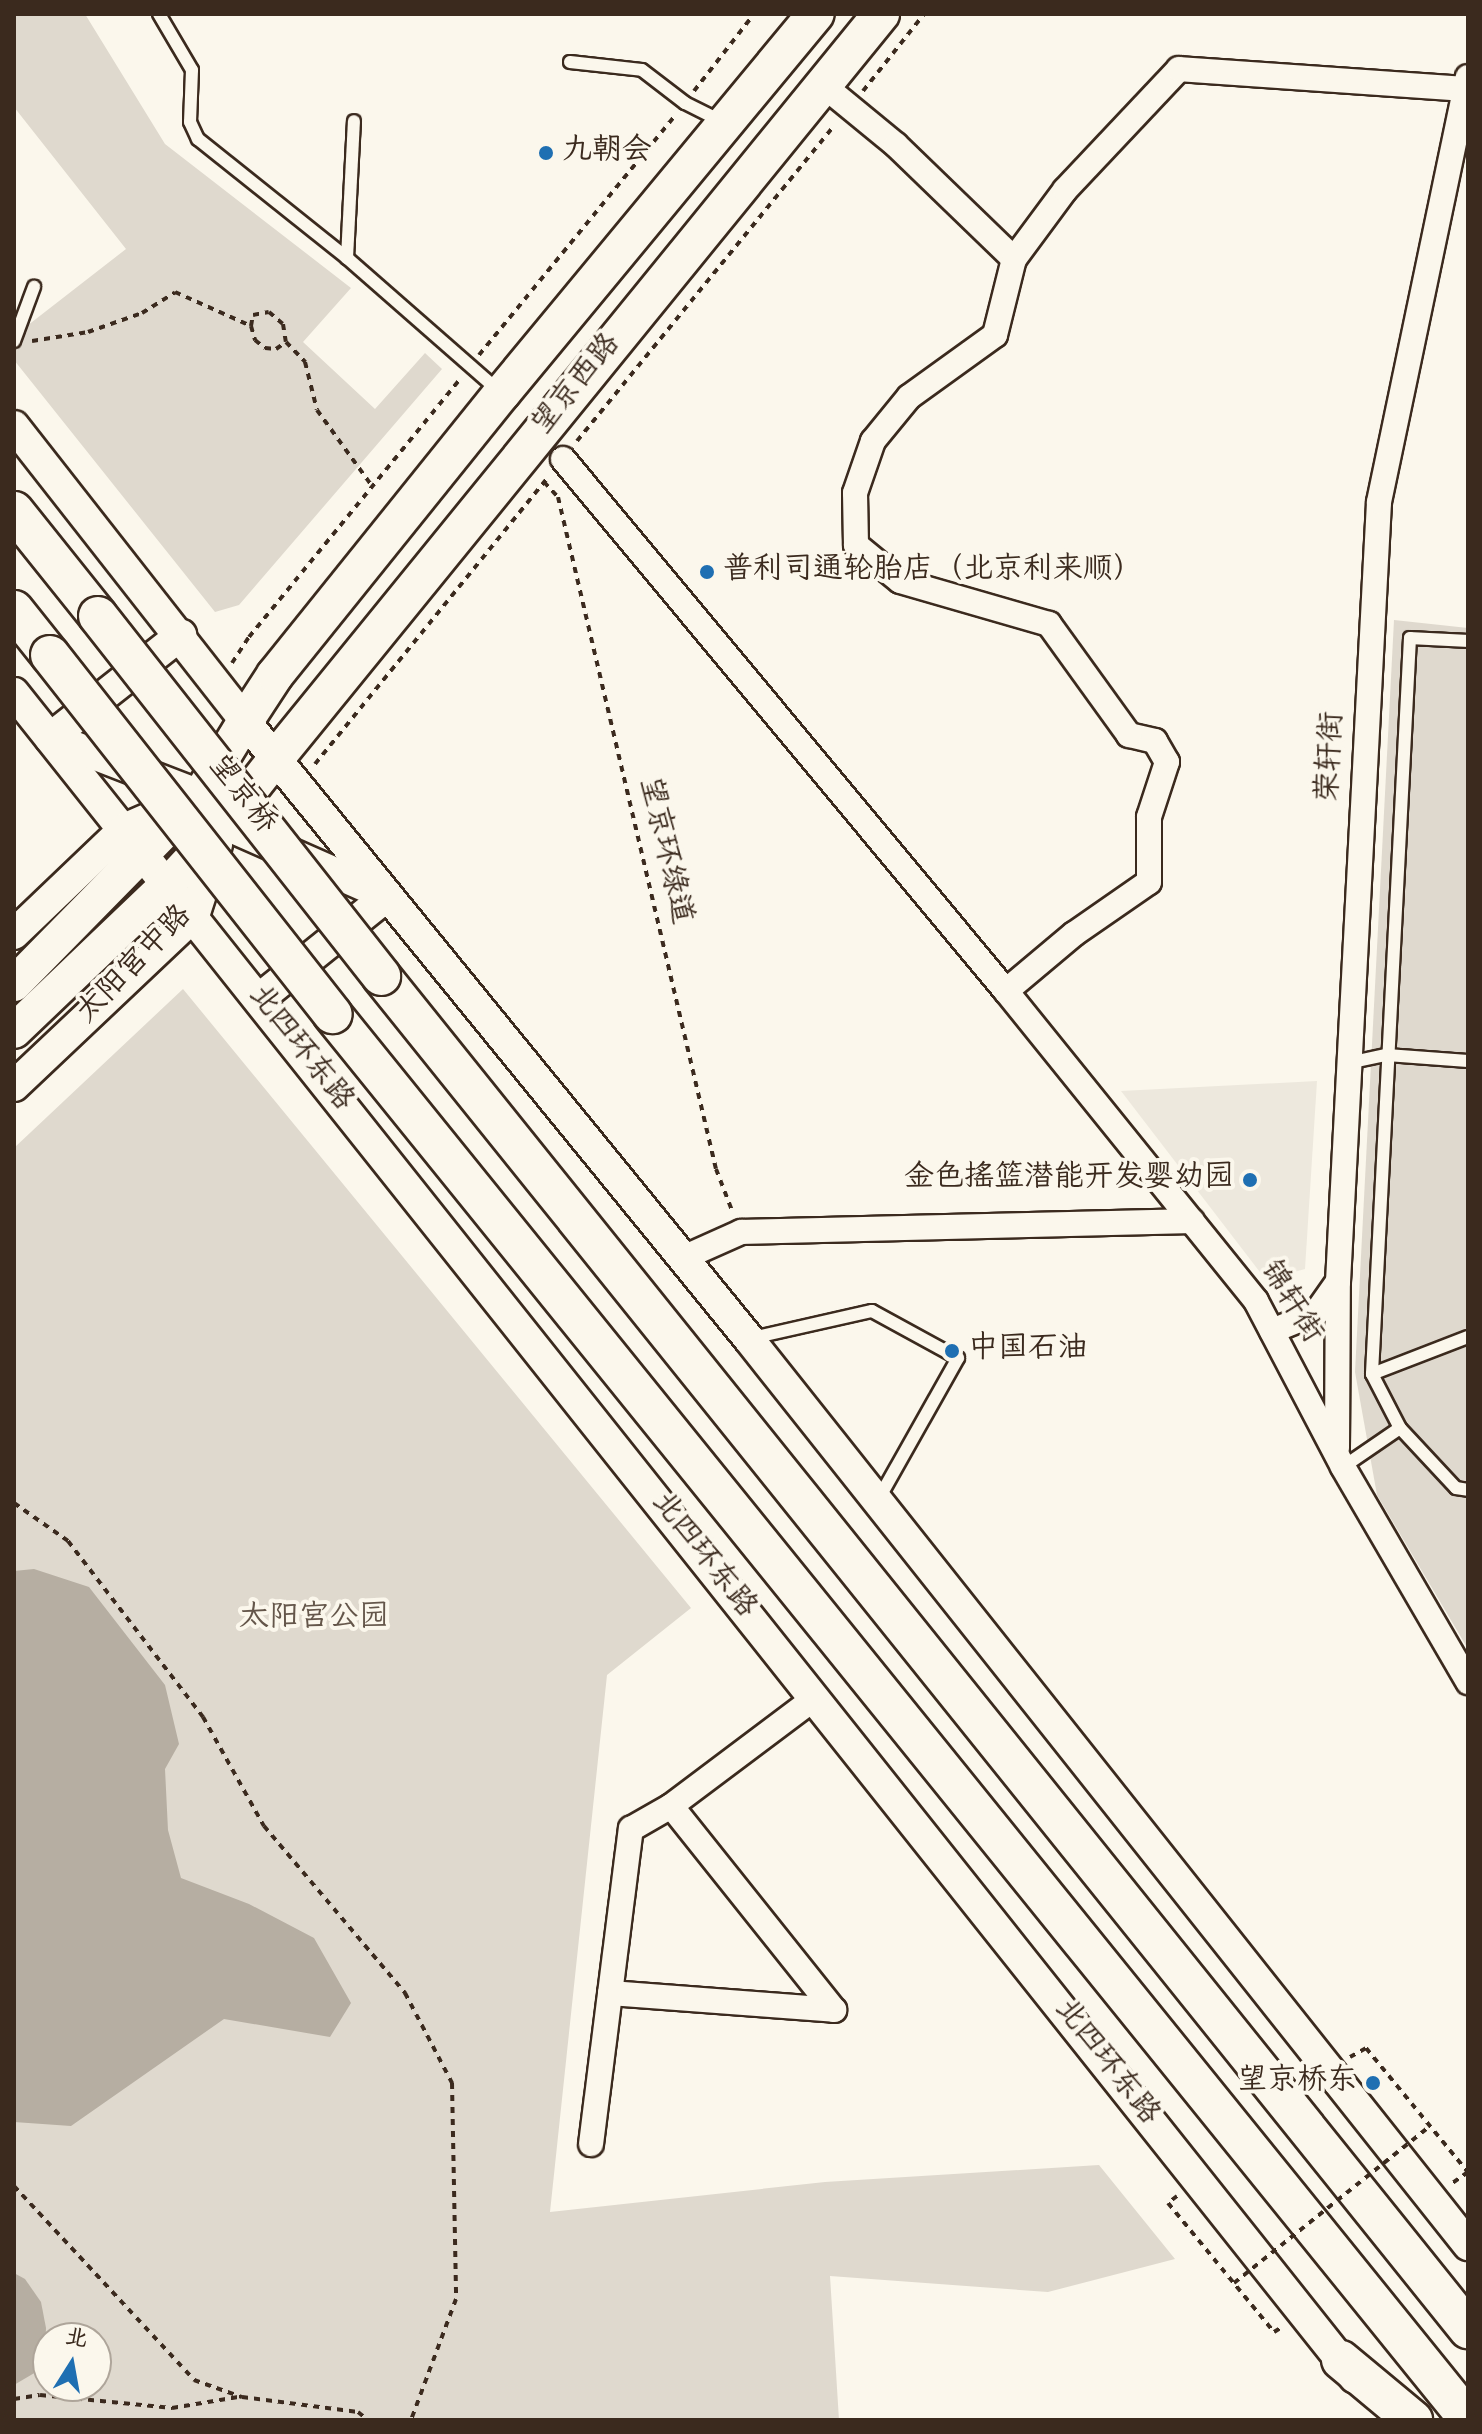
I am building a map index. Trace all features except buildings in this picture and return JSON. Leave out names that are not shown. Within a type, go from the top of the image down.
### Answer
[{"type":"highway","name":"望京桥","points":[[14,511],[381,976],[1468,2329]]},
{"type":"highway","name":"望京桥","points":[[14,610],[332,1014]]},
{"type":"highway","name":"北四环东路","points":[[332,1014],[1468,2419]]},
{"type":"highway","points":[[1341,2360],[1413,2420]]},
{"type":"main road","name":"望京西路","points":[[245,721],[275,675],[502,393],[815,14]]},
{"type":"main road","name":"望京西路","points":[[276,758],[881,14]]},
{"type":"main road","points":[[14,984],[135,842],[200,795],[245,721]]},
{"type":"main road","name":"太阳宫中路","points":[[14,1031],[168,884],[224,824],[276,758]]},
{"type":"street","points":[[1006,991],[1074,934],[1149,882],[1149,817],[1167,762],[1155,741],[1129,735],[1049,624],[900,581],[856,545],[855,493],[873,441],[909,397],[995,335],[1007,301],[1014,259],[1065,190],[1179,69],[1466,83]]},
{"type":"street","name":"荣轩街","points":[[1340,1458],[1338,1282],[1379,502],[1466,83]]},
{"type":"street","points":[[823,85],[896,145],[1014,259]]},
{"type":"street","points":[[14,426],[181,635],[245,721],[749,1339],[1467,2242]]},
{"type":"street","name":"锦轩街","points":[[563,459],[1006,991],[1256,1301],[1340,1458],[1465,1672]]},
{"type":"street","points":[[50,738],[181,635]]},
{"type":"street","name":"北四环东路","points":[[14,693],[1388,2420]]},
{"type":"street","points":[[50,738],[200,795],[224,824],[387,896]]},
{"type":"street","name":"太阳宫中路","points":[[14,1086],[194,916],[224,824]]},
{"type":"street","points":[[14,934],[135,842]]},
{"type":"street","points":[[259,999],[387,896]]},
{"type":"street","points":[[683,1258],[741,1232],[1192,1221]]},
{"type":"street","points":[[1272,1331],[1316,1313],[1338,1282]]},
{"type":"street","points":[[591,2144],[631,1829],[671,1806],[815,1698]]},
{"type":"street","points":[[610,1993],[834,2010],[671,1806]]},
{"type":"lane","points":[[159,14],[192,70],[190,122],[198,139],[347,258],[469,368],[502,393]]},
{"type":"lane","points":[[570,62],[642,70],[685,103],[724,123]]},
{"type":"lane","points":[[347,258],[354,121]]},
{"type":"lane","points":[[14,341],[34,287]]},
{"type":"lane","points":[[1468,641],[1410,638],[1372,1374],[1400,1428],[1456,1488],[1468,1490]]},
{"type":"lane","points":[[1348,1063],[1387,1055],[1468,1061]]},
{"type":"lane","points":[[749,1339],[872,1311],[958,1358],[877,1501]]},
{"type":"lane","points":[[1372,1374],[1468,1337]]},
{"type":"lane","points":[[1340,1458],[1400,1428]]},
{"type":"path","points":[[218,685],[249,637],[685,103],[754,14]]},
{"type":"path","points":[[29,341],[88,332],[142,313],[175,292],[251,326]]},
{"type":"path","points":[[286,342],[276,349],[265,348],[255,340],[251,326],[253,315],[269,312],[283,324],[286,342],[305,362],[317,410],[372,486]]},
{"type":"path","name":"望京环绿道","points":[[544,482],[558,497],[716,1169],[741,1232]]},
{"type":"path","points":[[14,1503],[68,1541],[203,1717],[264,1826],[405,1993],[452,2083],[456,2299],[411,2420]]},
{"type":"path","points":[[1366,2048],[1468,2172]]},
{"type":"path","points":[[1234,2283],[1430,2126]]},
{"type":"path","points":[[14,2186],[194,2380],[242,2397],[358,2412],[368,2420]]},
{"type":"path","points":[[1168,2203],[1274,2332]]},
{"type":"path","points":[[14,2399],[40,2395],[172,2408],[242,2397]]},
{"type":"shaded area","name":"金色摇篮潜能开发婴幼园","points":[[1317,1081],[1305,1269],[1266,1280],[1121,1091]]},
{"type":"shaded area","points":[[34,1569],[89,1587],[165,1685],[179,1744],[165,1769],[168,1830],[181,1878],[249,1904],[314,1938],[351,2003],[330,2037],[224,2019],[71,2126],[14,2122],[14,1571]]},
{"type":"shaded area","points":[[14,2273],[25,2279],[41,2302],[45,2322],[32,2322],[32,2374],[14,2385]]},
{"type":"green space","points":[[14,14],[85,14],[165,144],[351,288],[303,342],[375,409],[425,353],[442,369],[239,605],[215,612],[14,360],[14,336],[126,249],[14,107]]},
{"type":"green space","points":[[1394,620],[1468,628],[1468,1649],[1377,1495],[1355,1372]]},
{"type":"green space","name":"太阳宫公园","points":[[183,989],[691,1608],[607,1675],[550,2212],[825,2182],[1099,2165],[1175,2259],[1048,2292],[830,2276],[839,2420],[14,2420],[14,1148]]},
{"type":"place","name":"九朝会","points":[[546,153]]},
{"type":"place","name":"普利司通轮胎店（北京利来顺）","points":[[707,572]]},
{"type":"place","name":"金色摇篮潜能开发婴幼园","points":[[1250,1180]]},
{"type":"place","name":"中国石油","points":[[952,1351]]},
{"type":"place","name":"望京桥东","points":[[1373,2083]]}]
